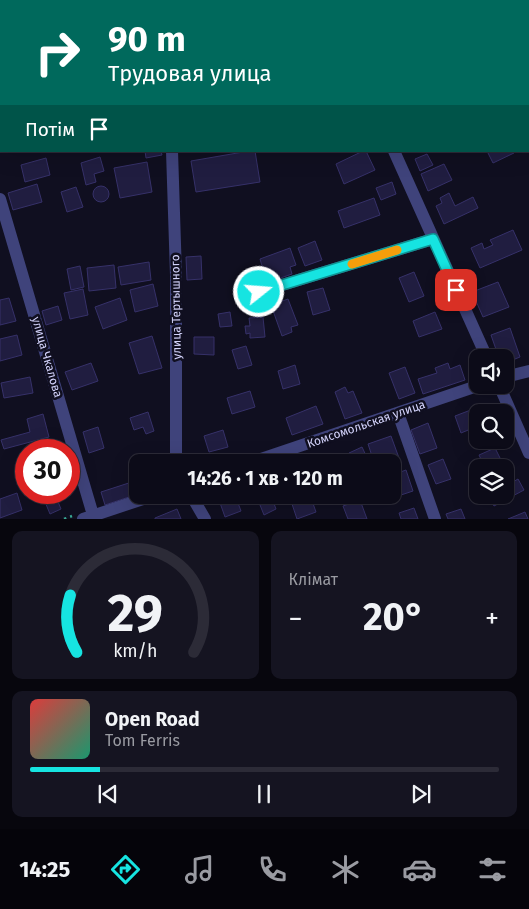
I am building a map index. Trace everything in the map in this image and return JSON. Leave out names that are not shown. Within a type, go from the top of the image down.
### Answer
[{"type":"street","name":"улица Тертышного","points":[[172,152],[176,275],[176,454]]},
{"type":"street","points":[[394,152],[482,349]]},
{"type":"street","name":"улица Чкалова","points":[[0,199],[88,517]]},
{"type":"street","points":[[259,292],[433,239]]},
{"type":"street","points":[[514,375],[529,371]]},
{"type":"street","name":"Комсомольская улица","points":[[276,454],[469,389]]},
{"type":"street","points":[[503,394],[529,453]]},
{"type":"street","points":[[398,413],[435,519]]},
{"type":"street","points":[[88,517],[129,504]]},
{"type":"street","points":[[196,504],[205,519]]},
{"type":"building","points":[[145,152],[161,152],[162,155],[146,158]]},
{"type":"building","points":[[243,152],[255,152],[260,182],[196,192],[191,161]]},
{"type":"building","points":[[361,152],[366,152],[375,170],[344,184],[336,164]]},
{"type":"building","points":[[488,152],[514,152],[514,153],[493,163]]},
{"type":"building","points":[[427,154],[433,165],[420,171],[415,159]]},
{"type":"building","points":[[100,157],[104,171],[94,174],[96,182],[86,185],[81,163]]},
{"type":"building","points":[[46,158],[50,175],[25,182],[21,165]]},
{"type":"building","points":[[147,162],[152,192],[120,198],[114,168]]},
{"type":"building","points":[[444,164],[452,180],[428,191],[421,174]]},
{"type":"building","points":[[392,182],[396,194],[381,200],[376,188]]},
{"type":"building","points":[[37,184],[42,202],[13,210],[8,193]]},
{"type":"building","points":[[98,186],[104,186],[109,191],[107,200],[98,202],[93,197],[93,191]]},
{"type":"building","points":[[76,187],[83,207],[67,212],[61,192]]},
{"type":"building","points":[[449,193],[455,206],[473,197],[478,208],[444,224],[436,206],[442,203],[440,198]]},
{"type":"building","points":[[374,198],[380,215],[344,228],[338,211]]},
{"type":"building","points":[[513,230],[522,250],[480,268],[471,248],[482,243],[484,249],[493,245],[490,240]]},
{"type":"building","points":[[315,241],[322,260],[305,266],[298,248]]},
{"type":"building","points":[[290,248],[296,265],[290,267],[292,274],[272,281],[269,272],[264,273],[260,259]]},
{"type":"building","points":[[201,256],[202,279],[187,280],[186,257]]},
{"type":"building","points":[[149,262],[151,280],[121,285],[118,267]]},
{"type":"building","points":[[114,265],[116,288],[89,291],[87,268]]},
{"type":"building","points":[[80,266],[84,287],[71,290],[67,269]]},
{"type":"building","points":[[414,272],[424,296],[409,302],[399,278]]},
{"type":"building","points":[[498,282],[509,307],[483,317],[472,292]]},
{"type":"building","points":[[153,284],[158,306],[135,312],[130,290]]},
{"type":"building","points":[[323,288],[330,310],[313,315],[307,292]]},
{"type":"building","points":[[83,289],[88,315],[70,319],[64,293]]},
{"type":"building","points":[[9,298],[16,321],[0,325],[0,300]]},
{"type":"building","points":[[120,298],[127,320],[103,329],[95,307]]},
{"type":"building","points":[[288,299],[298,325],[291,327],[292,332],[282,336],[271,305]]},
{"type":"building","points":[[58,306],[62,320],[46,325],[42,311]]},
{"type":"building","points":[[230,312],[232,326],[220,327],[218,314]]},
{"type":"building","points":[[435,312],[442,329],[419,337],[413,321]]},
{"type":"building","points":[[263,317],[265,337],[250,338],[250,333],[246,334],[245,326],[250,326],[249,318]]},
{"type":"building","points":[[510,328],[520,357],[514,359],[514,349],[496,349],[491,335]]},
{"type":"building","points":[[17,335],[22,355],[0,361],[0,339]]},
{"type":"building","points":[[152,336],[162,368],[139,374],[129,343]]},
{"type":"building","points":[[194,337],[214,337],[214,355],[194,354]]},
{"type":"building","points":[[246,346],[252,365],[238,369],[232,350]]},
{"type":"building","points":[[91,363],[98,381],[72,390],[65,372]]},
{"type":"building","points":[[448,363],[450,369],[460,365],[465,380],[423,394],[418,379],[437,373],[435,368]]},
{"type":"building","points":[[295,365],[300,384],[283,389],[278,371]]},
{"type":"building","points":[[405,367],[415,393],[399,399],[389,373]]},
{"type":"building","points":[[30,377],[33,393],[4,398],[1,383]]},
{"type":"building","points":[[345,387],[348,393],[353,391],[362,413],[345,419],[335,392]]},
{"type":"building","points":[[250,391],[255,407],[232,414],[227,398]]},
{"type":"building","points":[[316,406],[323,424],[292,435],[286,418]]},
{"type":"building","points":[[469,411],[469,430],[461,433],[455,416]]},
{"type":"building","points":[[148,412],[154,431],[146,434],[143,427],[134,430],[130,418]]},
{"type":"building","points":[[43,414],[49,437],[42,439],[15,439],[15,446],[4,449],[1,440],[30,432],[27,419]]},
{"type":"building","points":[[428,423],[437,448],[420,454],[411,430]]},
{"type":"building","points":[[98,427],[104,448],[89,453],[83,432]]},
{"type":"building","points":[[223,430],[228,447],[209,452],[204,436]]},
{"type":"building","points":[[391,436],[398,454],[371,454],[368,444]]},
{"type":"building","points":[[362,447],[365,454],[349,454]]},
{"type":"building","points":[[496,449],[500,459],[481,459],[479,455]]},
{"type":"building","points":[[443,459],[451,479],[436,484],[428,465]]},
{"type":"building","points":[[406,470],[413,491],[401,495],[401,472]]},
{"type":"building","points":[[518,479],[524,490],[514,495],[514,481]]},
{"type":"building","points":[[129,483],[129,497],[105,505],[101,492]]},
{"type":"building","points":[[15,494],[15,504],[20,504],[22,510],[0,518],[0,499]]},
{"type":"building","points":[[46,504],[59,504],[61,509],[50,514]]},
{"type":"building","points":[[220,504],[238,504],[241,511],[225,517]]},
{"type":"building","points":[[260,504],[274,504],[276,509],[264,515]]},
{"type":"building","points":[[292,504],[313,504],[316,512],[297,519]]},
{"type":"building","points":[[361,504],[367,519],[348,519],[343,506]]},
{"type":"building","points":[[414,508],[418,519],[401,519],[399,513]]},
{"type":"building","points":[[177,509],[181,519],[155,519],[155,518]]},
{"type":"building","points":[[461,509],[465,519],[448,519],[446,514]]},
{"type":"building","points":[[525,512],[528,519],[508,519]]},
{"type":"slow traffic","points":[[352,264],[397,250]]},
{"type":"route","points":[[259,292],[433,239],[456,290]]}]
